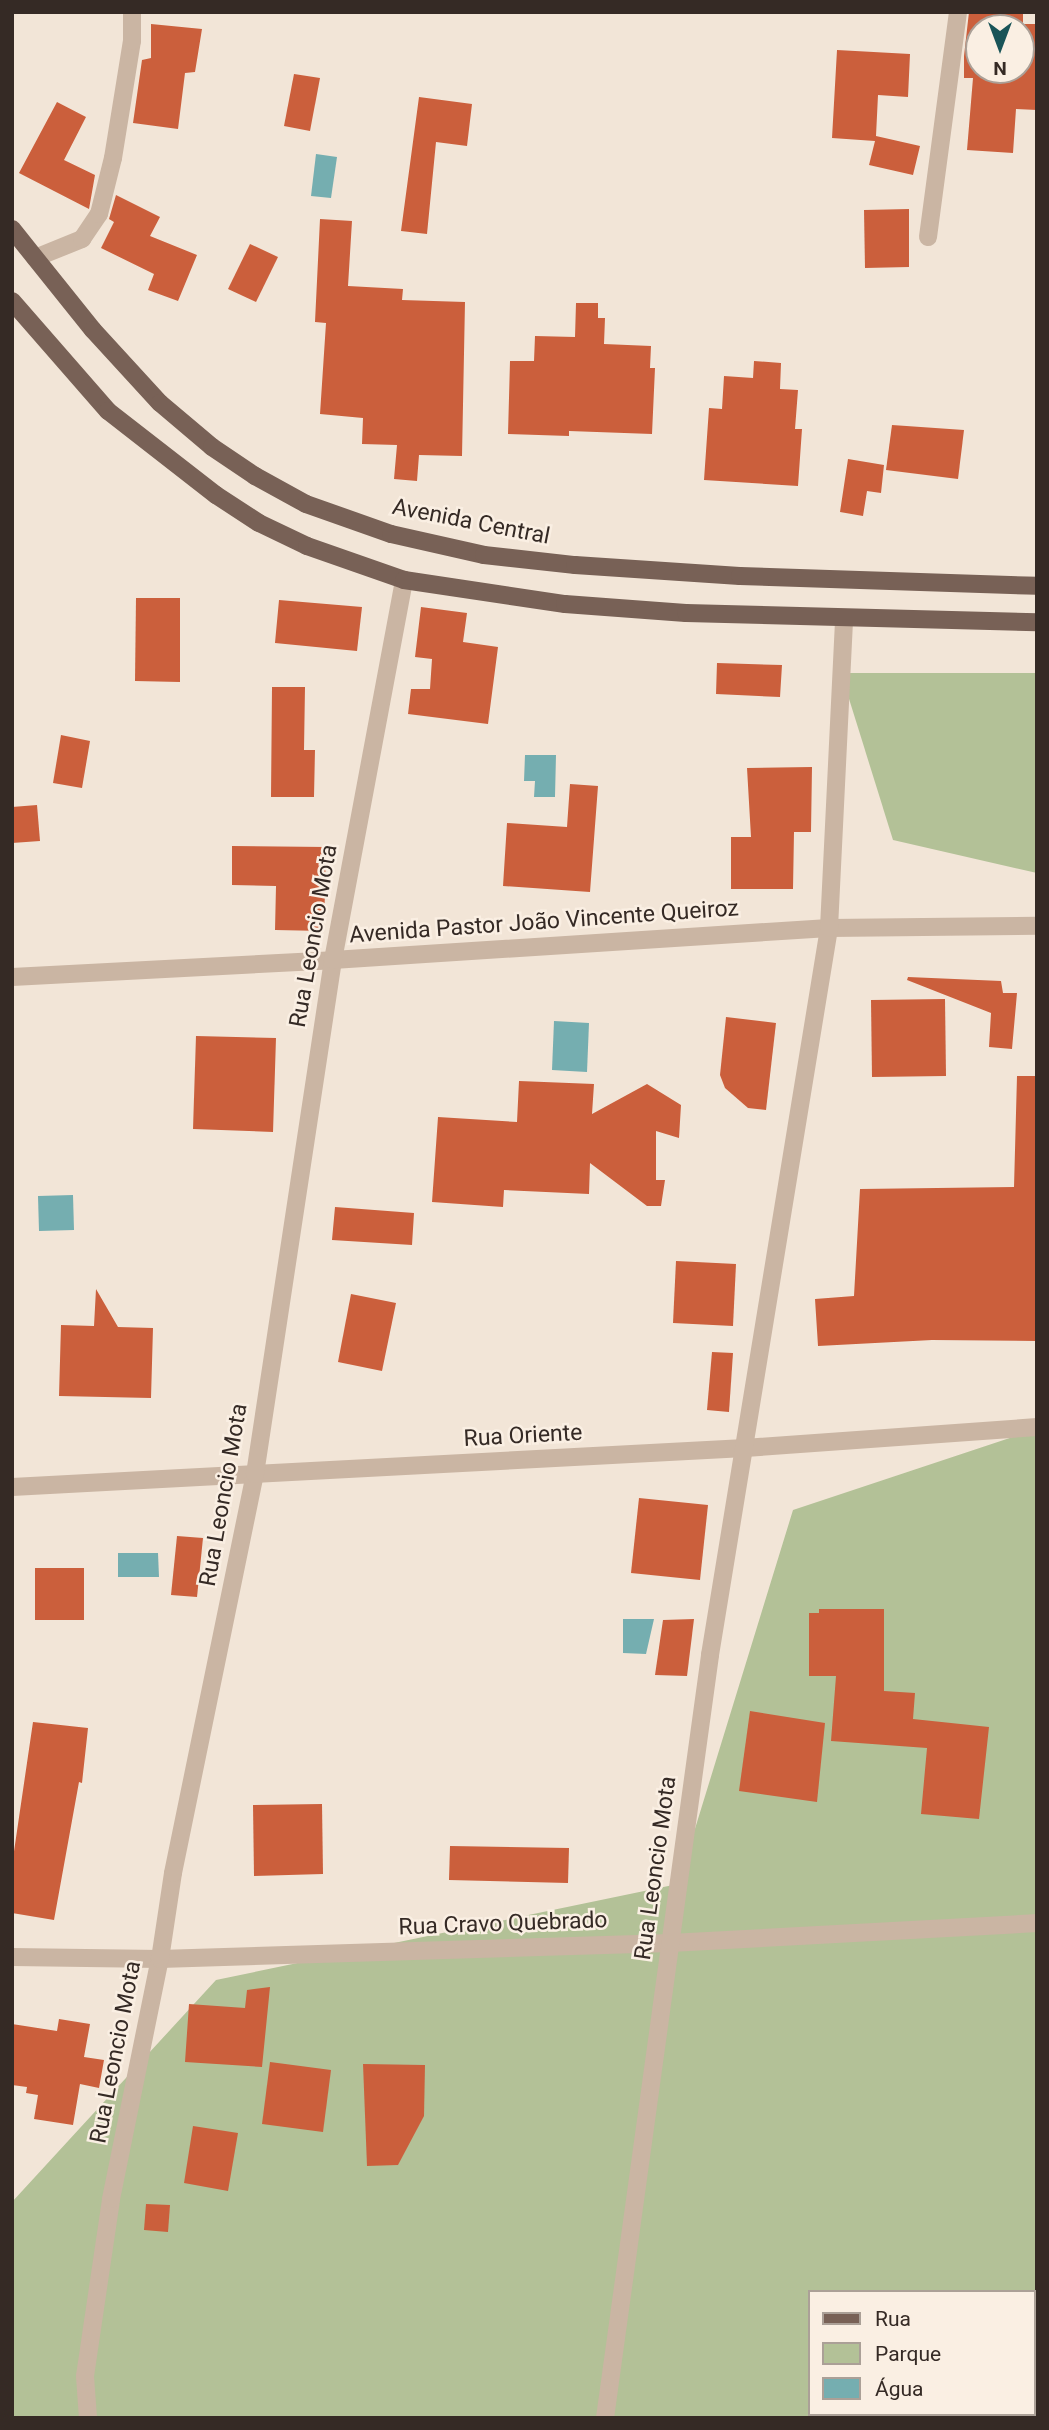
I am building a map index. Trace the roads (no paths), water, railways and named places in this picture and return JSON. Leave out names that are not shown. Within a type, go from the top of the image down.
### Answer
[{"type":"main road","name":"Avenida Central","points":[[12,229],[93,330],[160,403],[212,447],[255,476],[306,504],[391,534],[484,555],[575,565],[740,576],[1037,586]]},
{"type":"main road","points":[[12,301],[108,411],[216,495],[259,523],[307,546],[404,580],[565,604],[686,613],[1037,622]]},
{"type":"street","points":[[35,258],[82,239],[99,214],[113,158],[132,41],[132,12]]},
{"type":"street","points":[[928,237],[958,12]]},
{"type":"street","name":"Rua Leoncio Mota","points":[[88,2418],[85,2376],[111,2199],[160,1959],[173,1873],[255,1475],[333,961],[404,580]]},
{"type":"street","name":"Rua Leoncio Mota","points":[[606,2418],[710,1655],[829,928],[844,618]]},
{"type":"street","name":"Avenida Pastor João Vincente Queiroz","points":[[12,977],[333,961],[829,928],[1037,926]]},
{"type":"street","name":"Rua Oriente","points":[[12,1487],[745,1448],[1037,1427]]},
{"type":"street","name":"Rua Cravo Quebrado","points":[[12,1957],[160,1959],[670,1943],[1037,1923]]},
{"type":"street","points":[[834,2418],[856,2416]]},
{"type":"water","points":[[316,154],[337,157],[331,198],[311,196]]},
{"type":"water","points":[[525,755],[556,755],[555,797],[534,797],[535,781],[524,781]]},
{"type":"water","points":[[554,1021],[589,1023],[587,1072],[552,1070]]},
{"type":"water","points":[[73,1195],[74,1230],[39,1231],[38,1196]]},
{"type":"water","points":[[118,1553],[158,1553],[159,1577],[118,1577]]},
{"type":"water","points":[[623,1619],[654,1619],[646,1654],[623,1653]]}]
